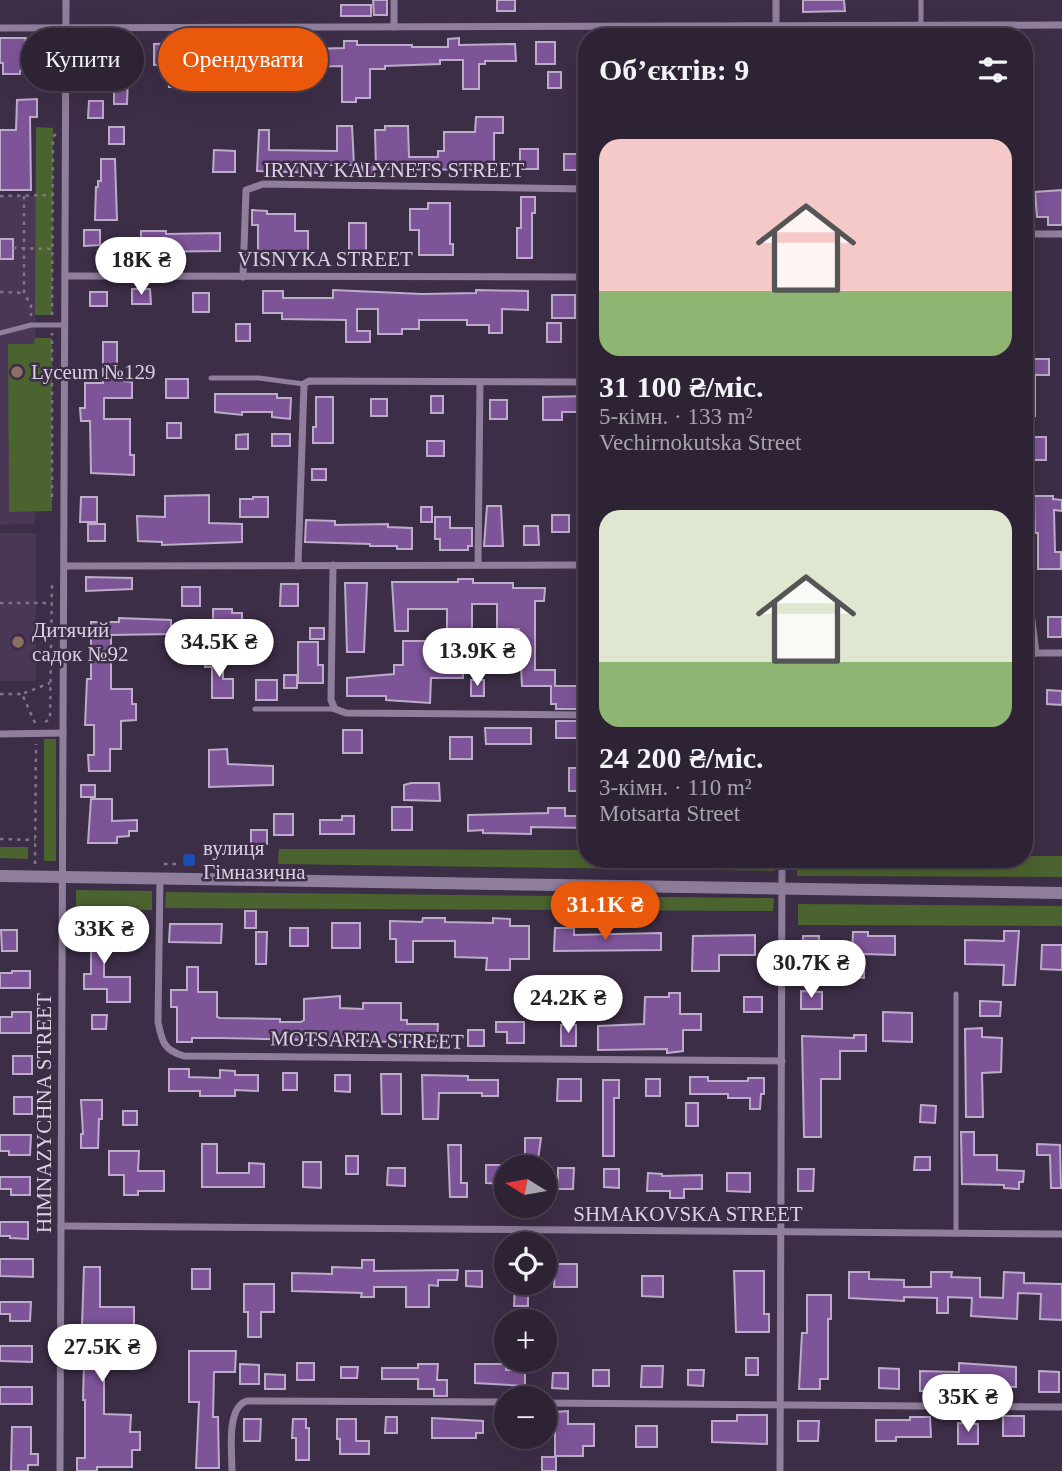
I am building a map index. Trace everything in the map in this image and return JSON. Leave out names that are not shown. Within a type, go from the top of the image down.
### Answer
[{"type":"street","name":"HIMNAZYCHNA STREET","points":[[65,28],[66,0]]},
{"type":"street","points":[[394,0],[394,27]]},
{"type":"street","points":[[776,0],[776,25]]},
{"type":"street","points":[[65,28],[1062,25]]},
{"type":"street","points":[[0,28],[21,28]]},
{"type":"street","name":"HIMNAZYCHNA STREET","points":[[60,1471],[65,91]]},
{"type":"street","name":"IRYNY KALYNETS STREET","points":[[243,276],[246,190],[263,184],[578,189]]},
{"type":"street","points":[[1033,234],[1062,234]]},
{"type":"street","name":"VISNYKA STREET","points":[[65,276],[578,276]]},
{"type":"street","points":[[298,566],[304,384],[309,381],[578,382]]},
{"type":"street","points":[[478,565],[480,382]]},
{"type":"street","points":[[333,565],[331,700],[335,709],[346,713],[578,715]]},
{"type":"street","points":[[64,566],[578,565]]},
{"type":"street","points":[[1033,629],[1036,653],[1062,653]]},
{"type":"street","points":[[0,734],[63,733]]},
{"type":"street","points":[[780,1471],[782,868]]},
{"type":"street","points":[[0,876],[1062,893]]},
{"type":"street","name":"MOTSARTA STREET","points":[[160,878],[158,1022],[165,1046],[184,1056],[782,1061]]},
{"type":"street","name":"SHMAKOVSKA STREET","points":[[61,1226],[1062,1234]]},
{"type":"street","points":[[232,1471],[235,1411],[242,1402],[494,1402]]},
{"type":"street","points":[[557,1403],[1062,1407]]},
{"type":"lane","points":[[921,0],[921,26]]},
{"type":"lane","points":[[0,333],[31,325],[65,324]]},
{"type":"lane","points":[[211,378],[259,378],[304,384]]},
{"type":"lane","points":[[255,709],[335,709]]},
{"type":"lane","points":[[956,994],[956,1234]]},
{"type":"path","points":[[52,498],[53,136],[65,124]]},
{"type":"path","points":[[0,196],[53,195]]},
{"type":"path","points":[[24,196],[24,293],[31,305],[31,325]]},
{"type":"path","points":[[13,248],[53,248]]},
{"type":"path","points":[[0,292],[24,293]]},
{"type":"path","points":[[22,694],[36,726],[50,719],[52,577]]},
{"type":"path","points":[[0,603],[52,603]]},
{"type":"path","points":[[0,694],[22,694],[50,683]]},
{"type":"path","points":[[35,866],[36,734]]},
{"type":"path","points":[[0,839],[35,840]]},
{"type":"shaded area","name":"Lyceum №129","points":[[0,196],[36,196],[35,524],[0,525]]},
{"type":"shaded area","name":"Дитячий садок №92","points":[[0,533],[36,533],[36,681],[0,681]]},
{"type":"green space","points":[[36,127],[53,128],[52,315],[35,315]]},
{"type":"green space","points":[[35,338],[52,338],[52,511],[9,512],[8,344],[34,344]]},
{"type":"green space","points":[[44,739],[56,739],[56,861],[44,861]]},
{"type":"green space","points":[[0,847],[28,847],[28,859],[0,858]]},
{"type":"green space","points":[[279,849],[578,850],[578,868],[774,868],[774,871],[278,864]]},
{"type":"green space","points":[[1033,856],[1062,856],[1062,877],[797,876],[797,868],[1033,868]]},
{"type":"green space","points":[[76,890],[152,891],[152,910],[76,909]]},
{"type":"green space","points":[[166,892],[774,898],[773,911],[165,908]]},
{"type":"green space","points":[[798,904],[1062,906],[1062,926],[798,925]]},
{"type":"building","points":[[373,0],[387,0],[387,15],[374,15]]},
{"type":"building","points":[[497,0],[515,0],[515,11],[497,11]]},
{"type":"building","points":[[803,0],[844,0],[845,11],[803,12]]},
{"type":"building","points":[[341,5],[371,5],[371,16],[341,16]]},
{"type":"building","points":[[0,38],[21,38],[20,74],[3,74],[3,63],[0,63]]},
{"type":"building","points":[[459,38],[459,45],[515,44],[516,61],[485,61],[485,64],[479,64],[479,89],[463,89],[463,60],[440,60],[440,64],[370,69],[370,98],[342,102],[342,66],[328,66],[328,48],[344,48],[344,41],[357,41],[357,45],[448,47],[448,39]]},
{"type":"building","points":[[536,42],[555,42],[555,64],[536,64]]},
{"type":"building","points":[[154,44],[158,44],[158,65],[154,65]]},
{"type":"building","points":[[548,72],[561,72],[561,88],[548,88]]},
{"type":"building","points":[[114,91],[127,91],[127,104],[114,104]]},
{"type":"building","points":[[37,99],[37,117],[30,117],[31,190],[0,190],[0,130],[16,130],[17,100]]},
{"type":"building","points":[[89,101],[103,101],[103,118],[88,118]]},
{"type":"building","points":[[476,117],[503,117],[503,133],[494,133],[494,170],[376,169],[375,130],[385,130],[385,126],[408,126],[409,157],[438,157],[438,151],[444,151],[444,132],[475,132]]},
{"type":"building","points":[[337,126],[352,126],[354,165],[321,165],[321,173],[257,171],[259,130],[269,130],[269,150],[337,151]]},
{"type":"building","points":[[109,127],[124,127],[124,144],[109,144]]},
{"type":"building","points":[[520,149],[538,149],[538,169],[520,169]]},
{"type":"building","points":[[214,150],[235,151],[235,172],[213,172]]},
{"type":"building","points":[[564,154],[578,154],[578,170],[564,170]]},
{"type":"building","points":[[101,159],[115,159],[117,220],[95,220],[96,187],[98,181],[101,181]]},
{"type":"building","points":[[362,163],[374,163],[374,176],[362,176]]},
{"type":"building","points":[[1062,190],[1062,225],[1048,225],[1048,217],[1037,217],[1035,192]]},
{"type":"building","points":[[521,197],[535,197],[535,213],[532,213],[532,258],[517,258]]},
{"type":"building","points":[[428,203],[450,203],[450,244],[453,244],[453,255],[419,255],[419,230],[410,230],[410,209],[428,209]]},
{"type":"building","points":[[252,210],[267,211],[267,214],[295,214],[295,231],[308,231],[308,252],[258,252],[258,225],[252,225]]},
{"type":"building","points":[[349,223],[366,223],[366,252],[349,252]]},
{"type":"building","points":[[84,230],[100,230],[100,245],[84,246]]},
{"type":"building","points":[[141,231],[166,231],[166,234],[220,233],[220,251],[141,252]]},
{"type":"building","points":[[0,239],[13,239],[13,259],[0,259]]},
{"type":"building","points":[[132,289],[150,289],[151,304],[132,304]]},
{"type":"building","points":[[333,290],[422,294],[476,293],[476,290],[528,291],[528,310],[502,309],[502,333],[489,333],[489,325],[467,325],[467,320],[419,320],[419,329],[402,329],[402,334],[378,334],[378,309],[357,309],[357,331],[370,331],[370,342],[346,342],[346,320],[282,319],[282,313],[263,313],[263,291],[283,291],[283,298],[333,298]]},
{"type":"building","points":[[90,292],[107,292],[107,306],[90,306]]},
{"type":"building","points":[[193,293],[209,293],[209,312],[193,312]]},
{"type":"building","points":[[552,295],[575,295],[575,318],[552,318]]},
{"type":"building","points":[[547,323],[561,323],[561,342],[547,342]]},
{"type":"building","points":[[236,324],[250,324],[250,341],[236,341]]},
{"type":"building","points":[[103,342],[117,342],[117,376],[124,376],[124,381],[132,382],[132,398],[104,398],[104,419],[130,419],[130,455],[134,455],[134,475],[91,473],[90,421],[81,421],[80,408],[85,408],[85,383],[103,383]]},
{"type":"building","points":[[1033,359],[1049,359],[1049,375],[1035,375],[1035,416]]},
{"type":"building","points":[[166,379],[188,379],[188,398],[166,398]]},
{"type":"building","points":[[215,394],[277,394],[277,398],[291,398],[290,419],[272,417],[272,412],[242,412],[242,415],[215,412]]},
{"type":"building","points":[[431,396],[443,396],[443,413],[431,413]]},
{"type":"building","points":[[578,396],[578,412],[562,412],[562,420],[543,420],[543,397]]},
{"type":"building","points":[[316,397],[333,397],[333,443],[313,443]]},
{"type":"building","points":[[371,399],[387,399],[387,416],[371,416]]},
{"type":"building","points":[[490,400],[507,400],[507,419],[490,419]]},
{"type":"building","points":[[167,423],[181,423],[181,438],[167,438]]},
{"type":"building","points":[[248,434],[248,449],[236,449],[236,435]]},
{"type":"building","points":[[272,434],[290,434],[290,446],[272,446]]},
{"type":"building","points":[[1033,437],[1046,437],[1046,460],[1033,460]]},
{"type":"building","points":[[427,441],[444,441],[444,456],[427,456]]},
{"type":"building","points":[[312,469],[326,469],[326,480],[312,480]]},
{"type":"building","points":[[209,495],[209,523],[242,524],[242,542],[162,545],[162,542],[138,541],[137,516],[165,517],[165,496]]},
{"type":"building","points":[[1034,496],[1053,496],[1053,499],[1062,500],[1062,511],[1054,510],[1055,552],[1061,552],[1061,569],[1038,569]]},
{"type":"building","points":[[81,497],[97,497],[97,522],[80,522]]},
{"type":"building","points":[[268,497],[268,517],[240,517],[240,499]]},
{"type":"building","points":[[487,506],[501,506],[503,546],[484,546]]},
{"type":"building","points":[[421,507],[432,507],[432,522],[421,522]]},
{"type":"building","points":[[552,515],[569,515],[569,532],[552,532]]},
{"type":"building","points":[[435,517],[450,517],[450,528],[472,528],[472,546],[468,546],[468,550],[440,550],[440,539],[435,539]]},
{"type":"building","points":[[306,520],[335,521],[335,525],[388,524],[388,527],[412,528],[412,549],[370,544],[305,542]]},
{"type":"building","points":[[88,524],[105,524],[105,541],[88,541]]},
{"type":"building","points":[[524,526],[538,526],[539,545],[524,545]]},
{"type":"building","points":[[86,577],[132,578],[132,589],[86,591]]},
{"type":"building","points":[[458,579],[473,579],[473,583],[513,583],[513,588],[545,588],[544,601],[535,601],[535,670],[555,670],[555,686],[578,686],[577,709],[556,709],[556,704],[551,704],[551,686],[522,686],[519,629],[497,629],[497,604],[472,604],[472,644],[463,644],[463,678],[431,678],[430,703],[386,700],[386,696],[347,696],[347,678],[394,674],[394,665],[403,665],[403,641],[447,641],[447,609],[408,609],[408,631],[395,631],[392,582],[458,582]]},
{"type":"building","points":[[345,583],[367,583],[364,652],[347,652]]},
{"type":"building","points":[[281,584],[298,584],[298,606],[280,606]]},
{"type":"building","points":[[182,587],[200,587],[200,606],[182,606]]},
{"type":"building","points":[[213,609],[232,609],[232,613],[242,613],[242,627],[213,627]]},
{"type":"building","points":[[1048,617],[1062,617],[1062,637],[1048,637]]},
{"type":"building","points":[[119,618],[171,620],[171,634],[111,635],[111,689],[132,689],[136,720],[121,721],[121,749],[110,749],[110,771],[89,771],[88,755],[94,755],[94,725],[85,725],[87,679],[91,679],[91,622],[119,622]]},
{"type":"building","points":[[310,628],[324,628],[324,639],[310,639]]},
{"type":"building","points":[[298,642],[318,642],[318,665],[323,665],[323,683],[298,683]]},
{"type":"building","points":[[205,657],[223,657],[223,679],[233,679],[233,698],[212,698],[212,667],[205,667]]},
{"type":"building","points":[[284,675],[297,675],[297,688],[284,688]]},
{"type":"building","points":[[256,680],[277,680],[277,700],[256,700]]},
{"type":"building","points":[[471,680],[484,680],[484,696],[471,696]]},
{"type":"building","points":[[1047,690],[1062,691],[1062,705],[1047,704]]},
{"type":"building","points":[[556,721],[577,721],[577,738],[556,738]]},
{"type":"building","points":[[485,728],[531,728],[531,744],[486,744]]},
{"type":"building","points":[[343,730],[362,730],[362,753],[343,753]]},
{"type":"building","points":[[450,737],[472,737],[472,759],[450,759]]},
{"type":"building","points":[[227,749],[228,764],[273,766],[273,785],[209,787],[209,750]]},
{"type":"building","points":[[569,768],[578,768],[578,791],[569,791]]},
{"type":"building","points":[[439,783],[440,801],[404,800],[404,785]]},
{"type":"building","points":[[81,785],[95,785],[95,797],[81,797]]},
{"type":"building","points":[[91,799],[112,799],[112,821],[137,820],[137,831],[129,831],[129,836],[117,837],[117,843],[88,843]]},
{"type":"building","points":[[392,807],[412,807],[412,830],[392,830]]},
{"type":"building","points":[[548,808],[565,808],[565,816],[578,816],[578,828],[531,827],[531,834],[468,831],[468,815],[548,813]]},
{"type":"building","points":[[274,814],[293,814],[293,835],[274,835]]},
{"type":"building","points":[[342,816],[354,816],[354,834],[320,834],[320,820],[342,820]]},
{"type":"building","points":[[251,830],[267,830],[267,844],[251,844]]},
{"type":"building","points":[[245,911],[256,911],[256,928],[245,928]]},
{"type":"building","points":[[423,918],[445,918],[445,922],[493,923],[493,918],[510,919],[510,926],[529,926],[529,959],[510,959],[510,970],[486,970],[487,958],[455,957],[455,941],[413,941],[413,962],[396,962],[396,939],[390,939],[390,921],[422,922]]},
{"type":"building","points":[[86,921],[107,921],[104,977],[130,977],[130,1002],[107,1002],[107,989],[84,989],[84,974],[91,974],[91,941],[86,940]]},
{"type":"building","points":[[332,923],[360,923],[360,948],[332,948]]},
{"type":"building","points":[[170,924],[222,924],[221,943],[169,942]]},
{"type":"building","points":[[290,928],[308,928],[308,946],[290,946]]},
{"type":"building","points":[[555,928],[574,928],[574,935],[661,933],[661,950],[554,951]]},
{"type":"building","points":[[1,930],[17,930],[17,951],[2,951]]},
{"type":"building","points":[[1004,931],[1019,931],[1015,985],[1003,985],[1004,965],[965,964],[965,940],[1004,941]]},
{"type":"building","points":[[256,932],[267,932],[266,964],[256,964]]},
{"type":"building","points":[[853,932],[868,932],[868,936],[895,936],[895,955],[864,954],[864,978],[851,977]]},
{"type":"building","points":[[755,935],[755,955],[719,955],[719,971],[692,971],[693,936]]},
{"type":"building","points":[[803,936],[819,936],[819,960],[802,960]]},
{"type":"building","points":[[1042,945],[1062,945],[1062,970],[1041,969]]},
{"type":"building","points":[[187,967],[198,967],[198,992],[217,992],[217,1017],[220,1018],[301,1022],[304,1020],[304,999],[340,996],[340,1008],[363,1009],[363,1003],[401,1003],[401,1020],[407,1020],[407,1024],[438,1024],[437,1043],[220,1038],[192,1038],[192,1042],[177,1042],[177,1007],[171,1007],[171,990],[187,990]]},
{"type":"building","points":[[30,971],[30,988],[0,988],[0,973]]},
{"type":"building","points":[[801,991],[822,992],[822,1009],[801,1009]]},
{"type":"building","points":[[669,993],[680,993],[680,1014],[701,1014],[701,1030],[683,1030],[683,1051],[667,1053],[667,1049],[598,1050],[598,1026],[644,1024],[645,997],[669,997]]},
{"type":"building","points":[[744,997],[762,997],[762,1012],[744,1012]]},
{"type":"building","points":[[980,1001],[1001,1002],[1000,1016],[980,1016]]},
{"type":"building","points":[[12,1012],[31,1012],[31,1033],[0,1033],[0,1017],[12,1017]]},
{"type":"building","points":[[883,1012],[912,1013],[912,1042],[883,1041]]},
{"type":"building","points":[[92,1015],[107,1015],[106,1029],[92,1029]]},
{"type":"building","points":[[496,1022],[524,1022],[524,1043],[507,1043],[507,1032],[496,1032]]},
{"type":"building","points":[[561,1025],[576,1025],[576,1046],[561,1046]]},
{"type":"building","points":[[982,1028],[982,1037],[1002,1038],[1001,1072],[982,1073],[983,1117],[966,1117],[965,1029]]},
{"type":"building","points":[[468,1030],[484,1030],[484,1046],[468,1046]]},
{"type":"building","points":[[854,1035],[866,1035],[866,1051],[840,1051],[840,1079],[821,1079],[821,1137],[804,1137],[802,1036],[854,1038]]},
{"type":"building","points":[[13,1056],[32,1056],[32,1074],[13,1074]]},
{"type":"building","points":[[169,1069],[189,1069],[189,1077],[220,1078],[220,1070],[235,1071],[235,1075],[258,1075],[258,1091],[235,1090],[235,1096],[200,1096],[200,1091],[169,1091]]},
{"type":"building","points":[[283,1073],[297,1073],[297,1090],[283,1090]]},
{"type":"building","points":[[381,1074],[401,1074],[401,1114],[382,1114]]},
{"type":"building","points":[[335,1075],[350,1075],[350,1092],[335,1091]]},
{"type":"building","points":[[422,1075],[498,1080],[498,1096],[482,1096],[482,1093],[439,1093],[438,1119],[423,1119]]},
{"type":"building","points":[[690,1077],[708,1077],[708,1081],[748,1081],[748,1078],[764,1078],[760,1109],[750,1109],[750,1098],[728,1098],[728,1094],[690,1094]]},
{"type":"building","points":[[558,1079],[581,1079],[581,1101],[557,1101]]},
{"type":"building","points":[[646,1079],[660,1079],[660,1096],[646,1096]]},
{"type":"building","points":[[603,1080],[619,1080],[619,1098],[614,1098],[614,1156],[603,1156]]},
{"type":"building","points":[[14,1097],[32,1097],[32,1114],[14,1114]]},
{"type":"building","points":[[81,1100],[102,1100],[98,1148],[81,1148]]},
{"type":"building","points":[[686,1103],[698,1103],[698,1126],[686,1126]]},
{"type":"building","points":[[921,1105],[936,1106],[935,1123],[920,1122]]},
{"type":"building","points":[[123,1111],[137,1111],[137,1125],[123,1125]]},
{"type":"building","points":[[961,1132],[974,1132],[974,1155],[997,1155],[997,1170],[1024,1171],[1019,1189],[1004,1188],[1004,1185],[962,1184]]},
{"type":"building","points":[[0,1135],[31,1135],[30,1155],[9,1155],[9,1151],[0,1151]]},
{"type":"building","points":[[525,1138],[541,1138],[539,1155],[525,1155]]},
{"type":"building","points":[[202,1144],[217,1144],[217,1173],[249,1173],[249,1163],[264,1164],[264,1187],[202,1187]]},
{"type":"building","points":[[1037,1144],[1060,1145],[1061,1188],[1051,1188],[1050,1155],[1037,1155]]},
{"type":"building","points":[[448,1145],[461,1145],[461,1183],[467,1183],[467,1197],[450,1197]]},
{"type":"building","points":[[109,1151],[139,1151],[138,1171],[164,1171],[164,1191],[138,1191],[138,1195],[124,1195],[124,1175],[109,1175]]},
{"type":"building","points":[[346,1156],[358,1156],[358,1174],[346,1174]]},
{"type":"building","points":[[915,1157],[930,1157],[930,1170],[914,1170]]},
{"type":"building","points":[[303,1162],[321,1162],[321,1188],[303,1187]]},
{"type":"building","points":[[486,1165],[494,1165],[494,1183],[486,1183]]},
{"type":"building","points":[[388,1168],[405,1168],[405,1186],[387,1185]]},
{"type":"building","points":[[558,1168],[574,1168],[573,1189],[558,1189]]},
{"type":"building","points":[[604,1169],[619,1169],[619,1188],[604,1187]]},
{"type":"building","points":[[798,1169],[814,1169],[813,1191],[798,1191]]},
{"type":"building","points":[[648,1173],[662,1176],[702,1175],[702,1189],[684,1189],[684,1198],[670,1198],[670,1191],[647,1191]]},
{"type":"building","points":[[727,1173],[750,1173],[750,1192],[727,1191]]},
{"type":"building","points":[[0,1177],[30,1177],[30,1195],[11,1195],[11,1189],[0,1189]]},
{"type":"building","points":[[0,1222],[28,1222],[28,1239],[0,1236]]},
{"type":"building","points":[[0,1259],[33,1259],[33,1277],[0,1276]]},
{"type":"building","points":[[362,1260],[374,1260],[374,1271],[458,1270],[457,1280],[438,1280],[438,1286],[429,1285],[429,1307],[406,1307],[406,1287],[374,1287],[374,1297],[361,1297],[362,1293],[292,1291],[292,1273],[332,1274],[332,1267],[362,1268]]},
{"type":"building","points":[[557,1264],[577,1264],[577,1287],[557,1287]]},
{"type":"building","points":[[84,1267],[100,1267],[100,1307],[134,1307],[134,1326],[108,1325],[107,1372],[104,1372],[104,1414],[131,1415],[130,1432],[140,1432],[140,1450],[132,1450],[132,1467],[97,1467],[97,1471],[77,1471],[77,1458],[85,1458],[85,1325],[82,1325]]},
{"type":"building","points":[[192,1269],[210,1269],[210,1289],[192,1289]]},
{"type":"building","points":[[466,1271],[482,1271],[482,1287],[466,1286]]},
{"type":"building","points":[[734,1271],[764,1271],[764,1314],[769,1314],[769,1332],[736,1332]]},
{"type":"building","points":[[849,1272],[869,1272],[869,1279],[904,1280],[904,1287],[931,1287],[931,1272],[952,1272],[951,1277],[980,1278],[980,1297],[1003,1298],[1004,1272],[1024,1273],[1024,1283],[1062,1284],[1062,1320],[1040,1319],[1041,1294],[1018,1293],[1017,1319],[971,1316],[972,1298],[948,1297],[948,1313],[937,1313],[937,1298],[904,1297],[904,1301],[849,1298]]},
{"type":"building","points":[[642,1276],[663,1276],[663,1297],[642,1296]]},
{"type":"building","points":[[244,1284],[274,1284],[274,1312],[261,1312],[261,1337],[248,1337],[248,1312],[244,1312]]},
{"type":"building","points":[[514,1295],[528,1295],[528,1306],[514,1306]]},
{"type":"building","points":[[807,1295],[831,1295],[831,1319],[828,1319],[828,1379],[820,1379],[820,1389],[799,1389],[802,1333],[807,1333]]},
{"type":"building","points":[[0,1302],[31,1302],[30,1321],[10,1321],[10,1314],[0,1314]]},
{"type":"building","points":[[0,1346],[32,1346],[32,1362],[0,1361]]},
{"type":"building","points":[[189,1351],[236,1351],[235,1372],[214,1372],[213,1417],[218,1417],[219,1468],[196,1468],[199,1402],[189,1402]]},
{"type":"building","points":[[746,1358],[758,1358],[758,1375],[746,1375]]},
{"type":"building","points":[[297,1363],[314,1363],[314,1380],[297,1380]]},
{"type":"building","points":[[959,1363],[1016,1367],[1016,1387],[941,1383],[940,1391],[920,1391],[920,1371],[959,1372]]},
{"type":"building","points":[[240,1364],[259,1365],[259,1384],[240,1384]]},
{"type":"building","points":[[418,1364],[438,1364],[437,1380],[447,1380],[447,1396],[434,1396],[434,1389],[418,1389],[418,1379],[382,1379],[382,1368],[418,1368]]},
{"type":"building","points":[[475,1364],[494,1364],[494,1372],[525,1372],[525,1386],[475,1383]]},
{"type":"building","points":[[642,1366],[663,1366],[662,1387],[641,1387]]},
{"type":"building","points":[[341,1367],[358,1367],[357,1378],[341,1378]]},
{"type":"building","points":[[879,1368],[899,1369],[899,1389],[879,1388]]},
{"type":"building","points":[[593,1370],[609,1370],[609,1386],[593,1386]]},
{"type":"building","points":[[688,1370],[704,1370],[703,1386],[688,1385]]},
{"type":"building","points":[[1039,1371],[1059,1372],[1059,1392],[1039,1392]]},
{"type":"building","points":[[553,1373],[568,1373],[568,1389],[552,1386]]},
{"type":"building","points":[[265,1374],[285,1375],[285,1389],[265,1389]]},
{"type":"building","points":[[0,1387],[32,1387],[32,1404],[0,1404]]},
{"type":"building","points":[[568,1411],[568,1424],[594,1424],[594,1446],[583,1446],[583,1456],[555,1456],[557,1412]]},
{"type":"building","points":[[737,1415],[767,1415],[767,1444],[712,1442],[712,1421],[737,1421]]},
{"type":"building","points":[[1003,1416],[1024,1416],[1024,1436],[1003,1436]]},
{"type":"building","points":[[386,1417],[397,1417],[397,1433],[385,1433]]},
{"type":"building","points":[[910,1417],[930,1417],[931,1437],[896,1437],[896,1441],[876,1441],[876,1420],[910,1420]]},
{"type":"building","points":[[432,1418],[483,1421],[483,1433],[476,1433],[476,1438],[432,1438]]},
{"type":"building","points":[[244,1419],[261,1419],[260,1441],[244,1441]]},
{"type":"building","points":[[293,1419],[306,1419],[306,1428],[309,1428],[309,1460],[296,1460],[296,1438],[292,1438]]},
{"type":"building","points":[[337,1419],[356,1419],[356,1441],[369,1441],[369,1454],[340,1454]]},
{"type":"building","points":[[798,1421],[819,1421],[818,1441],[798,1441]]},
{"type":"building","points":[[958,1423],[978,1424],[978,1444],[958,1444]]},
{"type":"building","points":[[636,1426],[657,1426],[657,1447],[636,1447]]},
{"type":"building","points":[[12,1427],[31,1427],[31,1454],[38,1454],[38,1465],[28,1465],[28,1471],[11,1471]]},
{"type":"building","points":[[542,1457],[556,1457],[556,1471],[542,1471]]},
{"type":"place","name":"Lyceum №129","points":[[17,372]]},
{"type":"place","name":"Дитячий садок №92","points":[[18,642]]},
{"type":"place","name":"вулиця Гімназична","points":[[189,860]]}]
